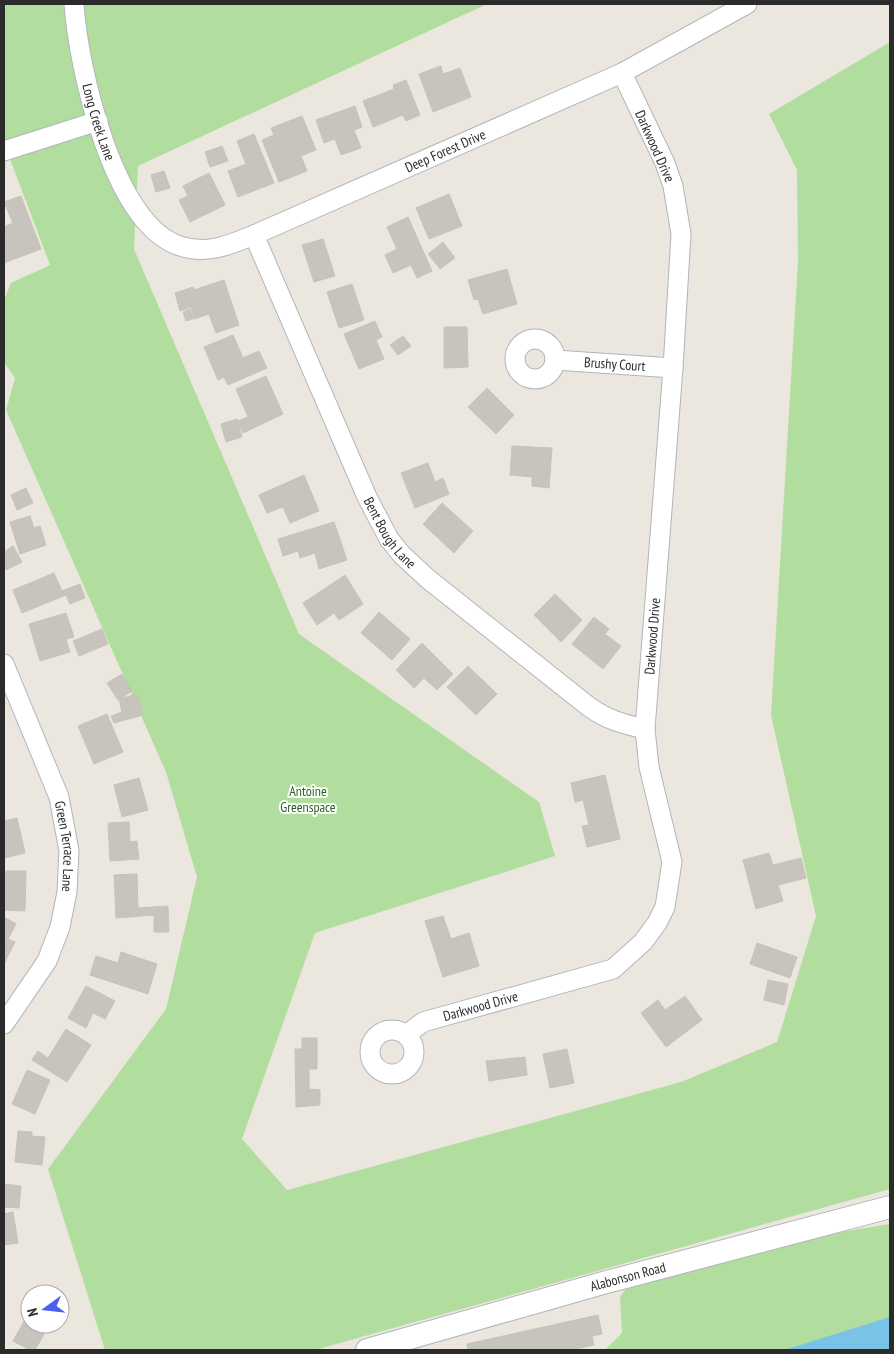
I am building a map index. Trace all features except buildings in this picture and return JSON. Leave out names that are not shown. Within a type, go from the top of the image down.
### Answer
[{"type":"street","name":"Long Creek Lane","points":[[63,4],[75,12],[98,121],[118,179],[140,217]]},
{"type":"street","name":"Deep Forest Drive","points":[[140,217],[166,240],[180,246],[196,250],[226,246],[622,73],[747,4]]},
{"type":"street","name":"Darkwood Drive","points":[[406,1035],[423,1022],[613,970],[643,942],[657,923],[665,907],[672,862],[649,767],[645,729],[681,257],[679,212],[665,163],[622,73]]},
{"type":"street","points":[[4,151],[98,121]]},
{"type":"street","name":"Bent Bough Lane","points":[[254,235],[367,497],[390,539],[402,554],[428,579],[602,717],[617,723],[645,729]]},
{"type":"street","name":"Brushy Court","points":[[555,360],[673,368]]},
{"type":"street","name":"Green Terrace Lane","points":[[4,664],[58,796],[69,851],[67,892],[60,927],[47,961],[4,1024]]},
{"type":"street","name":"Alabonson Road","points":[[367,1350],[603,1283],[890,1207]]},
{"type":"green space","name":"Antoine Greenspace","points":[[4,4],[487,4],[138,166],[134,249],[299,634],[539,802],[555,856],[315,933],[242,1139],[287,1190],[681,1082],[777,1042],[816,916],[771,715],[798,261],[797,170],[769,114],[890,42],[890,1189],[315,1350],[105,1350],[48,1169],[166,1009],[197,877],[166,772],[6,410],[15,378],[4,362],[4,300],[11,283],[50,265],[4,143]]},
{"type":"green space","points":[[890,1224],[890,1350],[605,1350],[622,1333],[620,1297],[627,1287],[822,1235]]},
{"type":"water","points":[[890,1317],[890,1350],[784,1350]]}]
